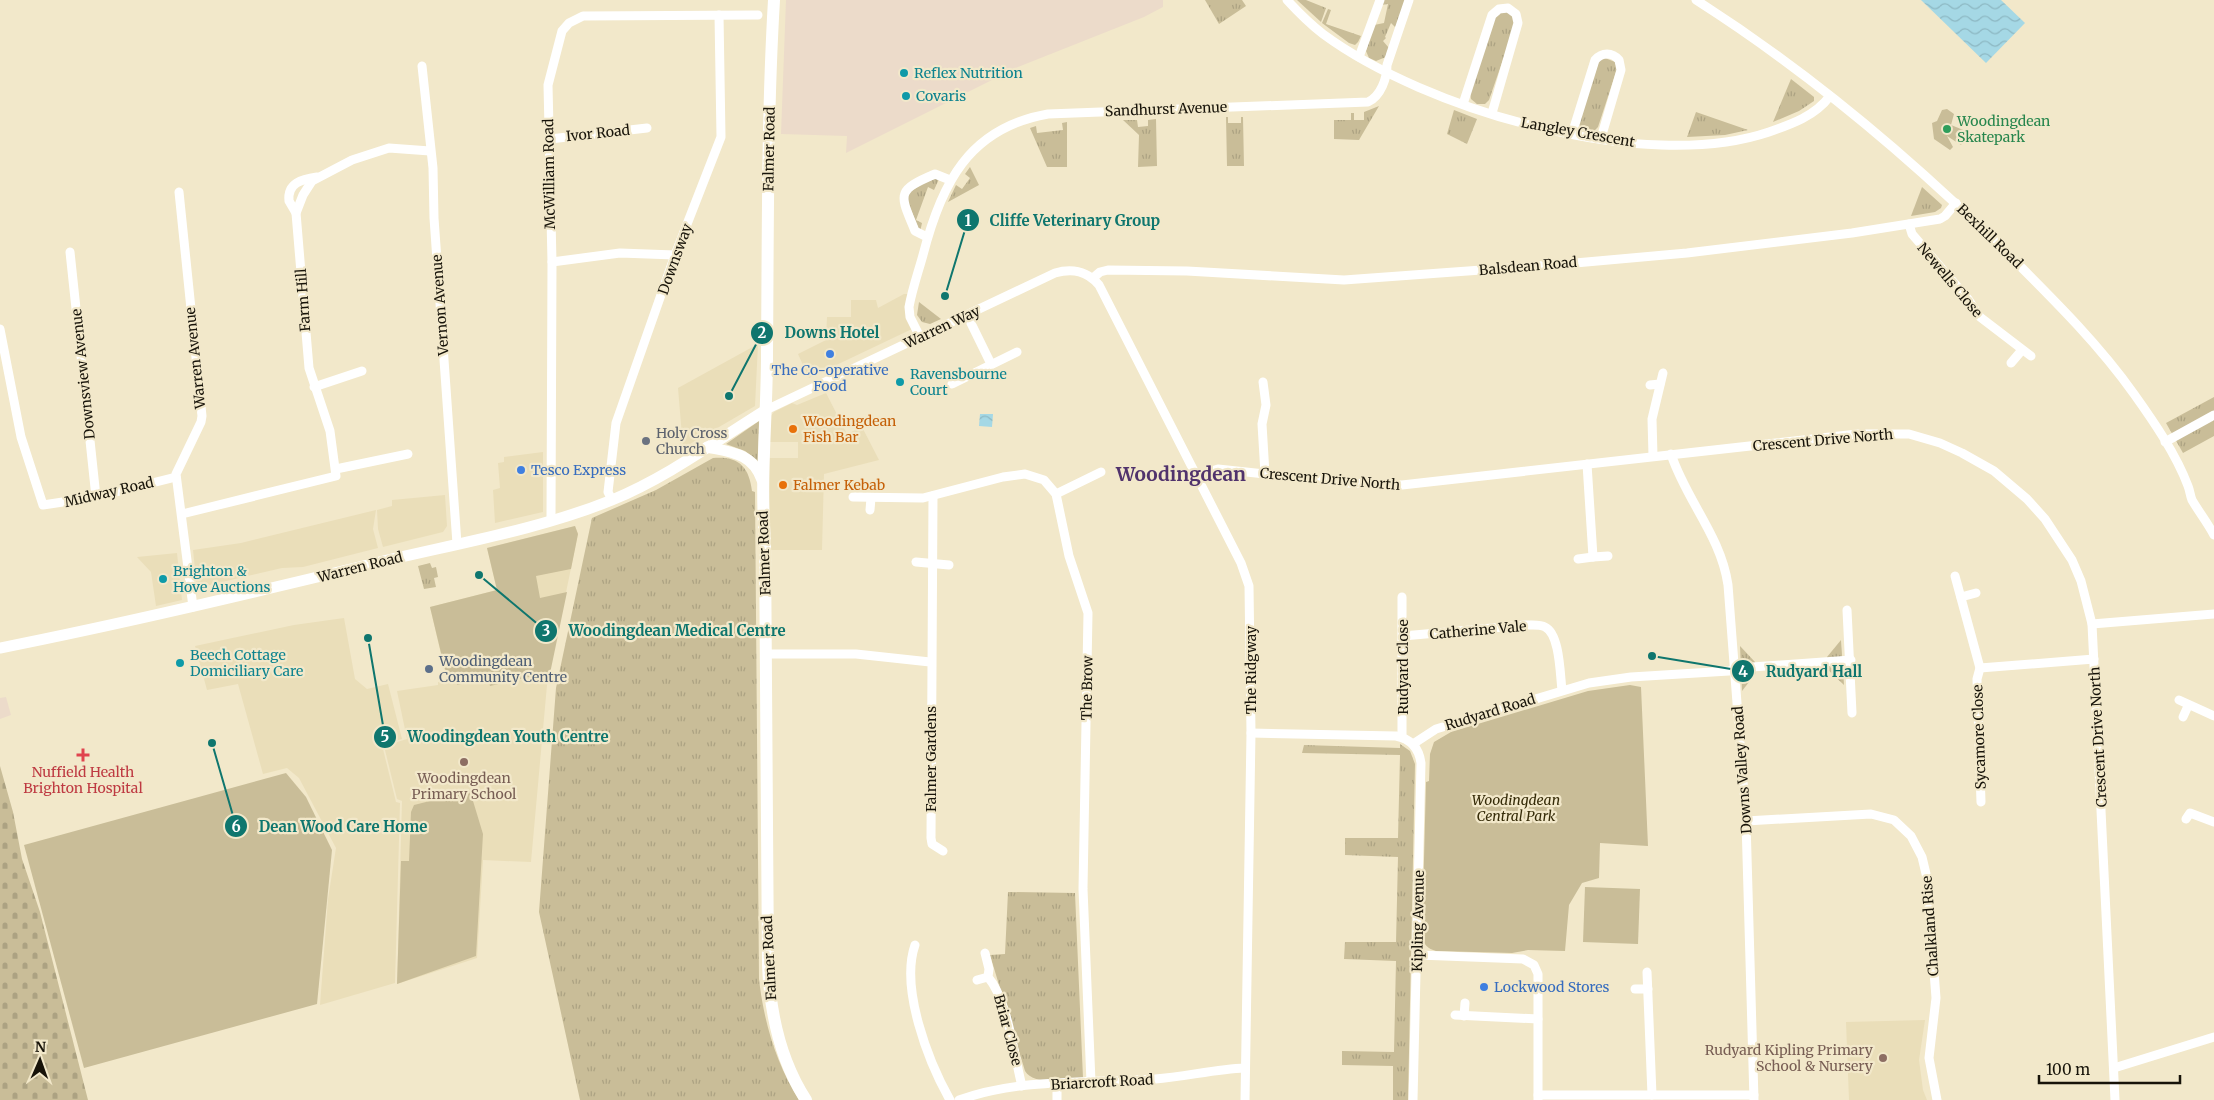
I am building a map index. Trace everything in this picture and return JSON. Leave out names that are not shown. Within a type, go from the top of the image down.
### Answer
[{"type":"main road","name":"Falmer Road","points":[[774,0],[766,410],[762,480],[765,540],[768,982],[773,1018],[784,1056],[806,1100]]},
{"type":"street","name":"Langley Crescent","points":[[1287,0],[1321,33],[1359,57],[1425,90],[1492,113],[1572,134],[1668,145],[1697,145],[1739,141],[1781,128],[1810,115],[1821,107],[1830,96]]},
{"type":"street","points":[[1359,57],[1380,0]]},
{"type":"street","name":"Sandhurst Avenue","points":[[920,337],[909,310],[927,237],[937,206],[950,180],[968,156],[984,142],[1010,126],[1036,116],[1154,108],[1365,103],[1377,96],[1387,72],[1409,0]]},
{"type":"street","name":"Bexhill Road","points":[[1696,0],[1830,96],[1956,203],[2040,286],[2101,352],[2134,394],[2165,442],[2188,486],[2193,501],[2203,514],[2214,535]]},
{"type":"street","points":[[1463,104],[1492,15],[1498,9],[1510,9],[1517,16],[1518,24],[1492,113]]},
{"type":"street","name":"Downsway","points":[[612,500],[608,492],[616,423],[676,255],[721,137],[718,15]]},
{"type":"street","name":"McWilliam Road","points":[[551,519],[549,511],[552,262],[549,79],[560,35],[569,23],[583,16],[758,15]]},
{"type":"street","points":[[1572,134],[1595,60],[1604,54],[1611,54],[1619,60],[1621,70],[1600,138]]},
{"type":"street","name":"Vernon Avenue","points":[[422,66],[433,168],[434,218],[457,544]]},
{"type":"street","name":"Ivor Road","points":[[550,139],[647,128]]},
{"type":"street","name":"Farm Hill","points":[[296,213],[289,201],[291,188],[301,180],[318,177],[361,157],[389,148],[430,151]]},
{"type":"street","points":[[927,237],[915,231],[904,203],[904,193],[908,187],[935,174],[950,180]]},
{"type":"street","name":"Farm Hill","points":[[318,177],[303,195],[296,213],[307,353],[314,387],[330,431],[336,469]]},
{"type":"street","name":"Warren Avenue","points":[[179,192],[202,417],[176,472],[193,607]]},
{"type":"street","name":"Balsdean Road","points":[[1093,278],[1100,272],[1108,270],[1158,270],[1325,280],[1370,279],[1687,253],[1943,218],[1956,203]]},
{"type":"street","name":"Newells Close","points":[[1909,224],[1912,234],[1968,299],[1980,317],[2031,356]]},
{"type":"street","name":"Downsview Avenue","points":[[70,252],[96,497]]},
{"type":"street","points":[[552,262],[620,253],[676,255]]},
{"type":"street","name":"Warren Way","points":[[766,410],[1055,273],[1075,270],[1093,278]]},
{"type":"street","name":"The Ridgway","points":[[1093,278],[1102,289],[1248,579],[1251,614],[1251,733],[1245,1100]]},
{"type":"street","points":[[967,316],[991,364]]},
{"type":"street","name":"Midway Road","points":[[0,329],[21,436],[43,505],[96,497],[176,477]]},
{"type":"street","points":[[2011,363],[2022,350]]},
{"type":"street","points":[[952,384],[1017,352]]},
{"type":"street","points":[[314,387],[362,372]]},
{"type":"street","points":[[1653,456],[1652,419],[1663,373]]},
{"type":"street","points":[[1263,382],[1266,405],[1262,424],[1266,474]]},
{"type":"street","points":[[1650,385],[1660,384]]},
{"type":"street","points":[[1255,394],[1265,393]]},
{"type":"street","name":"Warren Road","points":[[0,648],[193,607],[457,544],[551,519],[612,500],[658,476],[766,410]]},
{"type":"street","points":[[2165,442],[2214,415]]},
{"type":"street","name":"Crescent Drive North","points":[[1196,476],[1218,469],[1349,483],[1402,485],[1671,454],[1884,433],[1909,434],[1940,443],[1994,471],[2027,499],[2045,519],[2066,550],[2081,581],[2092,624],[2115,1100]]},
{"type":"street","points":[[707,447],[745,456],[756,467],[762,480]]},
{"type":"street","points":[[182,514],[334,478],[336,469],[408,454]]},
{"type":"street","name":"Downs Valley Road","points":[[1671,454],[1676,469],[1722,557],[1728,585],[1746,821],[1754,1097]]},
{"type":"street","points":[[1587,464],[1594,557]]},
{"type":"street","points":[[854,497],[923,498],[1003,477],[1026,474],[1044,480],[1056,494],[1101,472]]},
{"type":"street","name":"The Brow","points":[[1056,494],[1069,556],[1088,613],[1083,889],[1091,1082]]},
{"type":"street","name":"Falmer Gardens","points":[[933,496],[930,662],[931,841],[943,850]]},
{"type":"street","points":[[870,510],[871,498]]},
{"type":"street","points":[[1578,559],[1608,556]]},
{"type":"street","points":[[916,562],[949,565]]},
{"type":"street","points":[[1955,576],[1980,668]]},
{"type":"street","points":[[1961,597],[1976,593]]},
{"type":"street","name":"Rudyard Close","points":[[1402,597],[1402,737]]},
{"type":"street","points":[[1847,610],[1851,660],[1852,713]]},
{"type":"street","points":[[2092,624],[2214,614]]},
{"type":"street","name":"Catherine Vale","points":[[1403,636],[1541,626],[1550,630],[1554,637],[1562,690]]},
{"type":"street","points":[[765,654],[856,654],[930,662]]},
{"type":"street","name":"Sycamore Close","points":[[1981,802],[1977,679],[1980,668],[2094,659]]},
{"type":"street","name":"Rudyard Road","points":[[1413,744],[1436,729],[1562,690],[1613,679],[1851,660]]},
{"type":"street","points":[[2178,700],[2214,716]]},
{"type":"street","points":[[2183,717],[2188,706]]},
{"type":"street","points":[[1251,733],[1402,737],[1413,744]]},
{"type":"street","name":"Kipling Avenue","points":[[1413,744],[1419,754],[1421,763],[1414,1100]]},
{"type":"street","points":[[2188,812],[2214,822]]},
{"type":"street","name":"Chalkland Rise","points":[[1746,821],[1871,814],[1894,820],[1911,836],[1922,857],[1927,878],[1936,1004],[1930,1064],[1937,1100]]},
{"type":"street","points":[[915,945],[911,956],[914,1001],[918,1022],[928,1052],[950,1100]]},
{"type":"street","name":"Briar Close","points":[[985,953],[989,969],[988,977],[996,986],[1013,1042],[1022,1086]]},
{"type":"street","points":[[1418,955],[1526,959],[1534,965],[1538,972],[1538,1098],[1602,1098],[1652,1095],[1754,1097]]},
{"type":"street","points":[[1647,972],[1652,1095]]},
{"type":"street","name":"Briar Close","points":[[977,980],[988,977]]},
{"type":"street","points":[[1635,989],[1648,989]]},
{"type":"street","points":[[1465,1003],[1459,1016],[1538,1019]]},
{"type":"street","points":[[2114,1068],[2214,1037]]},
{"type":"street","name":"Briarcroft Road","points":[[959,1100],[976,1094],[1022,1086],[1164,1078],[1245,1068]]},
{"type":"street","points":[[1057,1084],[1057,1100]]},
{"type":"shaded area","points":[[786,0],[1163,0],[1163,7],[1144,17],[1018,67],[846,153],[847,136],[781,134]]},
{"type":"shaded area","points":[[904,294],[911,294],[912,329],[809,378],[798,354],[826,340],[827,317],[851,317],[851,300],[876,300],[878,308]]},
{"type":"shaded area","points":[[758,344],[755,406],[683,448],[678,388]]},
{"type":"shaded area","points":[[826,393],[847,434],[862,427],[879,460],[824,474],[822,550],[769,550],[769,458],[798,458],[798,442],[770,442],[770,417],[774,412],[792,403],[797,405]]},
{"type":"shaded area","points":[[543,452],[543,512],[495,523],[493,490],[500,488],[498,463],[504,462],[504,457]]},
{"type":"shaded area","points":[[445,495],[447,526],[443,532],[383,547],[378,529],[377,510],[392,506],[392,500]]},
{"type":"shaded area","points":[[376,510],[373,529],[378,548],[303,567],[282,568],[197,588],[193,550],[241,543]]},
{"type":"shaded area","name":"Woodingdean Primary School","points":[[575,526],[578,534],[547,685],[531,862],[483,860],[477,958],[397,984],[402,801],[397,799],[384,746],[407,739],[397,691],[438,685],[438,682],[447,680],[430,607],[497,590],[487,548]]},
{"type":"shaded area","points":[[177,553],[182,600],[156,606],[151,572],[137,557]]},
{"type":"shaded area","points":[[344,618],[355,679],[367,689],[388,684],[402,739],[382,745],[396,802],[400,803],[395,983],[320,1005],[328,899],[336,848],[299,778],[287,768],[263,774],[238,684],[207,690],[195,646],[294,625]]},
{"type":"shaded area","points":[[6,697],[11,715],[0,719],[0,698]]},
{"type":"shaded area","name":"Rudyard Kipling Primary School & Nursery","points":[[1925,1020],[1919,1060],[1923,1090],[1927,1100],[1849,1100],[1846,1022]]},
{"type":"green space","points":[[1205,0],[1242,0],[1246,6],[1219,24]]},
{"type":"green space","points":[[1297,0],[1306,0],[1326,8],[1321,22]]},
{"type":"green space","points":[[1383,0],[1405,0],[1397,25],[1395,27],[1391,23],[1386,38],[1383,41],[1389,48],[1386,57],[1376,61],[1369,58],[1366,51],[1374,25],[1384,23],[1388,4],[1381,5]]},
{"type":"green space","points":[[1328,9],[1331,10],[1326,24],[1361,36],[1355,45],[1349,43],[1322,23]]},
{"type":"green space","points":[[1504,10],[1512,14],[1515,25],[1489,100],[1485,104],[1477,104],[1471,99],[1470,93],[1496,15]]},
{"type":"green space","points":[[1605,58],[1615,62],[1617,69],[1598,127],[1592,133],[1586,132],[1578,124],[1599,61]]},
{"type":"green space","points":[[1791,79],[1814,97],[1814,101],[1799,111],[1773,122]]},
{"type":"green space","points":[[1379,106],[1359,140],[1334,139],[1334,120],[1351,120],[1351,113],[1354,113],[1354,120],[1364,120],[1364,112]]},
{"type":"green space","name":"Woodingdean Skatepark","points":[[1947,109],[1954,114],[1951,125],[1971,133],[1968,139],[1955,133],[1964,141],[1961,145],[1947,136],[1953,147],[1950,150],[1934,139],[1932,123],[1937,121],[1942,110]]},
{"type":"green space","points":[[1454,110],[1477,119],[1467,144],[1447,134]]},
{"type":"green space","points":[[1696,112],[1748,130],[1725,135],[1687,137]]},
{"type":"green space","points":[[1226,117],[1228,117],[1228,123],[1241,123],[1241,117],[1243,117],[1244,166],[1227,166]]},
{"type":"green space","points":[[1156,119],[1157,166],[1138,167],[1139,135],[1123,120],[1137,120],[1138,127],[1148,126],[1148,120]]},
{"type":"green space","points":[[1067,122],[1067,167],[1047,167],[1030,128],[1036,126],[1037,133],[1063,130],[1062,123]]},
{"type":"green space","points":[[970,167],[979,185],[948,202],[956,185],[962,189],[970,178],[965,174]]},
{"type":"green space","points":[[933,177],[940,177],[934,190],[928,187],[916,220],[922,223],[920,232],[905,195]]},
{"type":"green space","points":[[1922,187],[1942,205],[1941,208],[1935,212],[1911,216]]},
{"type":"green space","points":[[919,302],[941,319],[930,324],[922,322],[917,315]]},
{"type":"green space","points":[[2214,397],[2214,436],[2183,453],[2166,423]]},
{"type":"green space","points":[[759,421],[758,461],[745,451],[726,444]]},
{"type":"green space","points":[[713,458],[729,459],[741,464],[748,475],[752,491],[755,492],[759,979],[764,1011],[772,1042],[784,1072],[799,1100],[580,1100],[539,912],[556,688],[592,518],[656,490]]},
{"type":"green space","points":[[575,526],[578,534],[571,569],[536,576],[540,598],[567,592],[548,683],[542,684],[533,676],[490,686],[488,678],[457,685],[455,676],[447,678],[430,607],[497,590],[487,548]]},
{"type":"green space","points":[[430,563],[432,568],[436,567],[438,577],[434,578],[436,587],[424,589],[418,566]]},
{"type":"green space","points":[[1841,640],[1844,685],[1826,668],[1827,657]]},
{"type":"green space","points":[[1740,646],[1755,662],[1756,673],[1742,691]]},
{"type":"green space","name":"Woodingdean Central Park","points":[[1630,685],[1641,687],[1648,846],[1600,843],[1599,878],[1582,883],[1569,905],[1565,951],[1528,950],[1512,953],[1436,951],[1428,947],[1423,941],[1422,936],[1426,782],[1429,781],[1430,754],[1434,742],[1451,732],[1588,691]]},
{"type":"green space","points":[[1400,744],[1410,751],[1415,764],[1408,1100],[1393,1100],[1393,1066],[1342,1065],[1342,1051],[1394,1052],[1396,961],[1344,959],[1345,942],[1396,942],[1398,857],[1345,855],[1345,838],[1398,838],[1400,755],[1302,753],[1304,745],[1400,748]]},
{"type":"green space","points":[[0,766],[13,812],[22,859],[40,912],[88,1100],[0,1100]]},
{"type":"green space","points":[[286,773],[306,797],[332,850],[317,1004],[84,1068],[24,845]]},
{"type":"green space","points":[[470,791],[483,834],[476,956],[397,984],[401,861],[409,861],[411,812],[414,805]]},
{"type":"green space","points":[[1585,887],[1640,889],[1638,944],[1583,942]]},
{"type":"green space","points":[[1008,892],[1075,893],[1083,1078],[1044,1081],[1030,1076],[1025,1071],[990,955],[1005,954]]},
{"type":"water","points":[[1921,0],[2001,0],[2025,23],[1986,63]]},
{"type":"water","points":[[980,414],[993,414],[992,427],[979,426]]},
{"type":"place","name":"Reflex Nutrition","points":[[904,73]]},
{"type":"place","name":"Covaris","points":[[906,96]]},
{"type":"place","name":"Woodingdean Skatepark","points":[[1947,129]]},
{"type":"place","name":"Cliffe Veterinary Group","points":[[945,296]]},
{"type":"place","name":"The Co-operative Food","points":[[830,354]]},
{"type":"place","name":"Ravensbourne Court","points":[[900,382]]},
{"type":"place","name":"Downs Hotel","points":[[729,396]]},
{"type":"place","name":"Woodingdean Fish Bar","points":[[793,429]]},
{"type":"place","name":"Holy Cross Church","points":[[646,441]]},
{"type":"place","name":"Tesco Express","points":[[521,470]]},
{"type":"place","name":"Falmer Kebab","points":[[783,485]]},
{"type":"place","name":"Woodingdean Medical Centre","points":[[479,575]]},
{"type":"place","name":"Brighton & Hove Auctions","points":[[163,579]]},
{"type":"place","name":"Woodingdean Youth Centre","points":[[368,638]]},
{"type":"place","name":"Rudyard Hall","points":[[1652,656]]},
{"type":"place","name":"Beech Cottage Domiciliary Care","points":[[180,663]]},
{"type":"place","name":"Woodingdean Community Centre","points":[[429,669]]},
{"type":"place","name":"Dean Wood Care Home","points":[[212,743]]},
{"type":"place","name":"Nuffield Health Brighton Hospital","points":[[83,755]]},
{"type":"place","name":"Woodingdean Primary School","points":[[464,762]]},
{"type":"place","name":"Lockwood Stores","points":[[1484,987]]},
{"type":"place","name":"Rudyard Kipling Primary School & Nursery","points":[[1883,1058]]},
{"type":"district","name":"Woodingdean","points":[[1181,474]]}]
